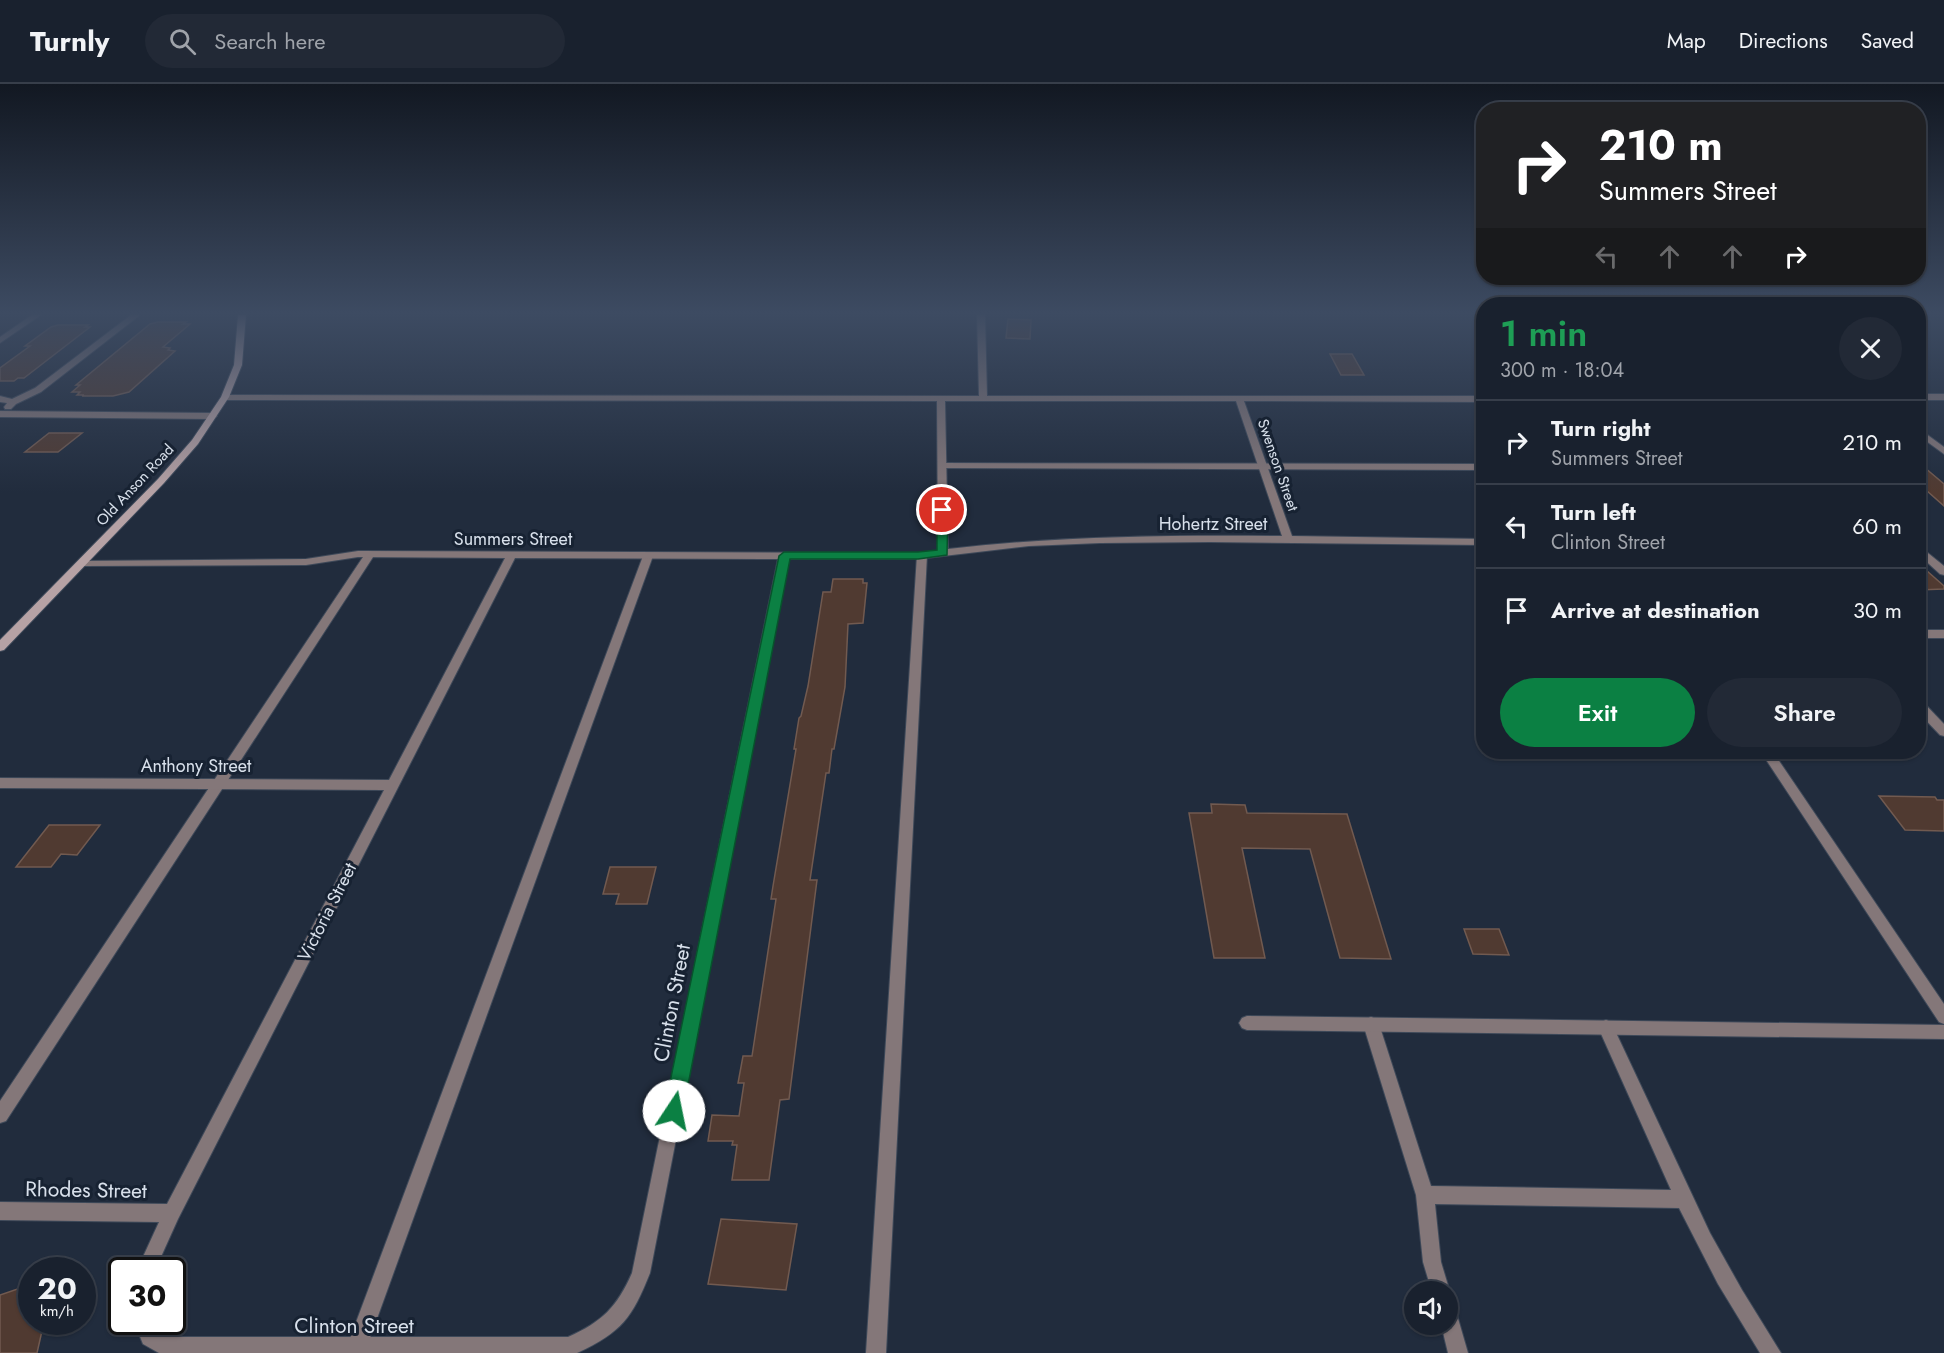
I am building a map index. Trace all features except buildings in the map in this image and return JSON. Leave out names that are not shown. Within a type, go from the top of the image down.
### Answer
[{"type":"main road","name":"Old Anson Road","points":[[0,647],[161,481],[195,442],[225,398],[234,374]]},
{"type":"street","points":[[1,414],[13,402],[38,390],[59,374]]},
{"type":"street","points":[[982,374],[983,398]]},
{"type":"street","points":[[1926,397],[1944,397]]},
{"type":"street","points":[[225,398],[1476,399]]},
{"type":"street","points":[[0,399],[13,402]]},
{"type":"street","points":[[941,399],[943,553]]},
{"type":"street","name":"Swenson Street","points":[[1239,399],[1288,540]]},
{"type":"street","points":[[1,414],[213,416]]},
{"type":"street","points":[[1926,436],[1944,451]]},
{"type":"street","points":[[942,466],[1476,466]]},
{"type":"street","name":"Hohertz Street","points":[[943,553],[1056,542],[1288,540],[1476,542]]},
{"type":"street","name":"Summers Street","points":[[83,562],[306,562],[370,554],[784,556],[943,553]]},
{"type":"street","points":[[0,1115],[370,554]]},
{"type":"street","points":[[876,1353],[922,555]]},
{"type":"street","points":[[1926,555],[1944,572]]},
{"type":"street","name":"Victoria Street","points":[[152,1257],[172,1213],[511,556]]},
{"type":"street","points":[[356,1349],[648,556]]},
{"type":"street","name":"Clinton Street","points":[[275,1351],[568,1347],[602,1332],[628,1305],[641,1273],[784,556]]},
{"type":"street","points":[[1926,634],[1944,634]]},
{"type":"street","points":[[1926,713],[1944,732]]},
{"type":"street","points":[[1772,759],[1944,1017]]},
{"type":"street","name":"Anthony Street","points":[[0,783],[392,785]]},
{"type":"street","points":[[1247,1023],[1944,1032]]},
{"type":"street","points":[[1371,1024],[1425,1195],[1432,1262],[1438,1281]]},
{"type":"street","points":[[1606,1027],[1713,1259],[1749,1321],[1771,1353]]},
{"type":"street","points":[[1425,1195],[1684,1199]]},
{"type":"street","name":"Rhodes Street","points":[[0,1211],[172,1213]]},
{"type":"street","points":[[149,1335],[167,1347],[275,1351]]},
{"type":"street","points":[[1453,1335],[1458,1353]]},
{"type":"route","points":[[674,1111],[784,556],[918,556],[943,553],[942,510]]}]
